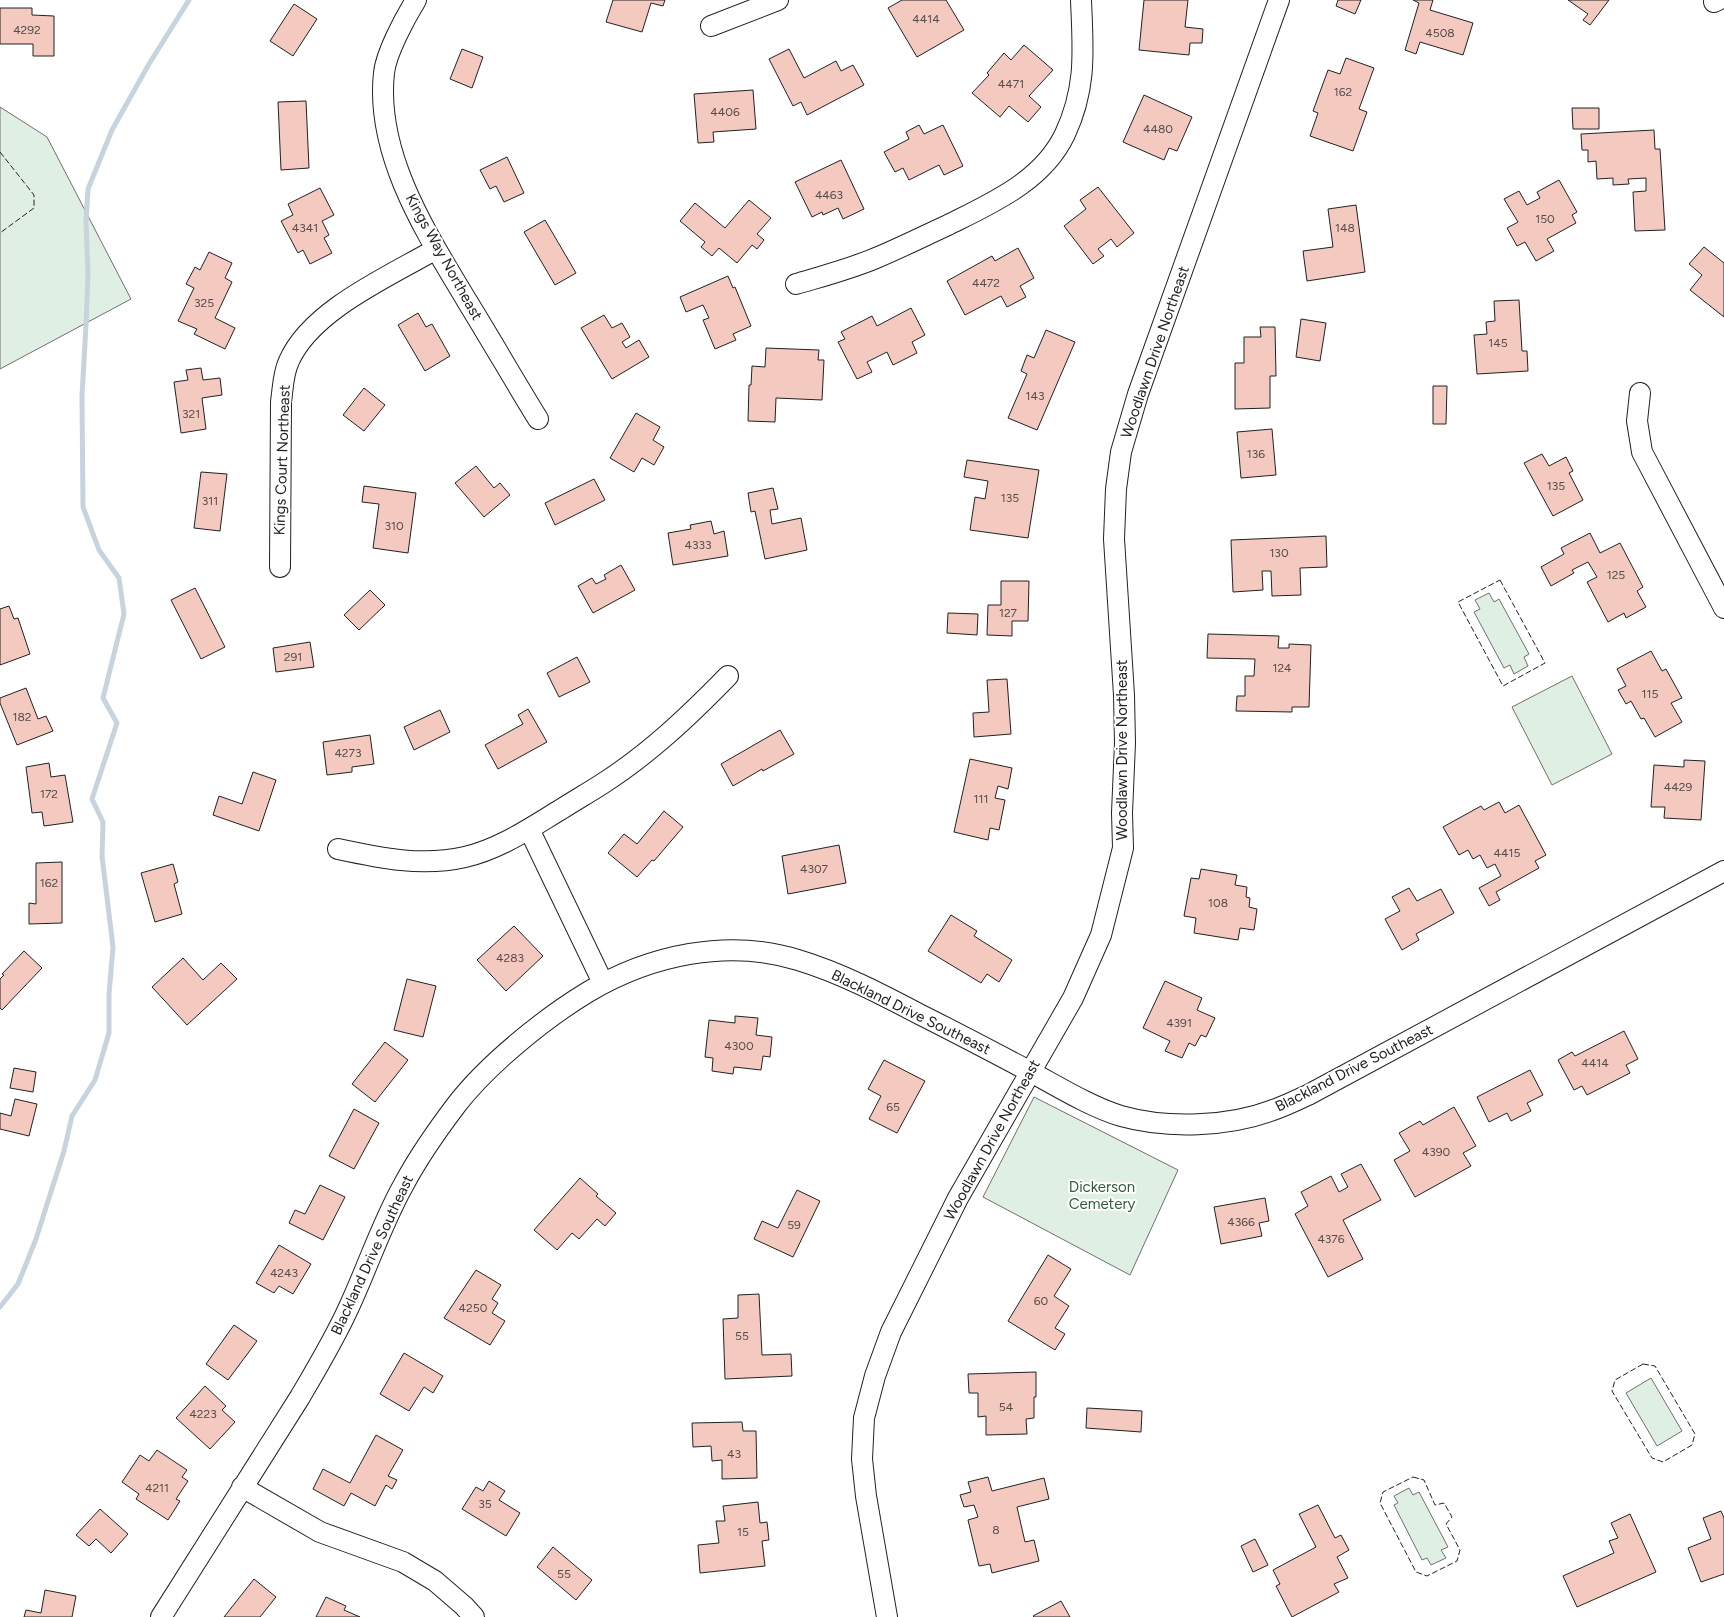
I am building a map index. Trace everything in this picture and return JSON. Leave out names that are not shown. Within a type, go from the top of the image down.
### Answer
[{"type":"street","name":"Kings Way Northeast","points":[[416,0],[395,38],[384,71],[384,110],[389,142],[417,214],[538,419]]},
{"type":"street","points":[[711,26],[778,0]]},
{"type":"street","points":[[796,284],[875,259],[995,202],[1020,186],[1042,166],[1055,151],[1064,135],[1078,98],[1082,77],[1083,51],[1081,0]]},
{"type":"street","name":"Woodlawn Drive Northeast","points":[[887,1617],[866,1496],[862,1459],[864,1418],[874,1376],[891,1332],[958,1198],[1073,998],[1101,935],[1123,848],[1124,695],[1114,539],[1120,452],[1138,394],[1279,0]]},
{"type":"street","name":"Kings Court Northeast","points":[[280,567],[281,402],[289,362],[300,342],[315,325],[367,289],[436,249]]},
{"type":"street","points":[[1640,393],[1637,421],[1642,452],[1724,608]]},
{"type":"street","points":[[338,850],[388,860],[414,862],[465,857],[500,844],[529,829],[602,784],[673,730],[728,676]]},
{"type":"street","points":[[529,829],[603,983]]},
{"type":"street","name":"Blackland Drive Southeast","points":[[162,1617],[321,1361],[348,1309],[391,1209],[422,1153],[459,1101],[483,1075],[510,1050],[546,1022],[603,983],[636,968],[669,957],[704,952],[741,951],[794,959],[830,971],[875,991],[1080,1098],[1121,1116],[1165,1123],[1206,1124],[1270,1111],[1308,1095],[1724,871]]},
{"type":"street","points":[[242,1487],[320,1532],[403,1562],[435,1581],[474,1617]]},
{"type":"green space","points":[[0,107],[47,137],[131,299],[0,369]]},
{"type":"green space","points":[[1489,593],[1494,602],[1499,599],[1529,654],[1524,657],[1528,666],[1514,674],[1510,665],[1504,668],[1474,612],[1480,609],[1475,600]]},
{"type":"green space","points":[[1572,676],[1612,754],[1552,785],[1512,707]]},
{"type":"green space","name":"Dickerson Cemetery","points":[[1034,1097],[1178,1170],[1130,1275],[983,1197]]},
{"type":"green space","points":[[1651,1378],[1682,1431],[1657,1446],[1626,1393]]},
{"type":"green space","points":[[1409,1488],[1413,1495],[1419,1492],[1448,1547],[1441,1550],[1446,1558],[1431,1565],[1427,1558],[1422,1560],[1394,1505],[1398,1503],[1394,1496]]},
{"type":"building","points":[[613,0],[665,0],[663,6],[651,3],[642,32],[606,22]]},
{"type":"building","points":[[902,0],[946,0],[964,30],[917,57],[888,8]]},
{"type":"building","points":[[1144,0],[1188,0],[1185,27],[1203,29],[1202,43],[1190,43],[1189,55],[1139,50]]},
{"type":"building","points":[[1338,0],[1361,0],[1355,14],[1336,6]]},
{"type":"building","points":[[1413,0],[1433,0],[1430,10],[1473,23],[1463,55],[1420,42],[1416,54],[1405,50],[1419,3]]},
{"type":"building","points":[[1568,0],[1609,0],[1590,25],[1583,20],[1588,14]]},
{"type":"building","points":[[294,4],[317,19],[293,56],[270,41]]},
{"type":"building","points":[[0,8],[32,8],[32,15],[54,16],[54,56],[33,56],[33,44],[0,44]]},
{"type":"building","points":[[1024,45],[1053,70],[1029,96],[1041,107],[1028,122],[1009,106],[1000,117],[972,93],[989,75],[987,73],[1004,53],[1011,60]]},
{"type":"building","points":[[462,49],[483,57],[472,88],[450,79]]},
{"type":"building","points":[[789,49],[804,78],[836,61],[841,71],[853,65],[864,85],[807,115],[801,102],[793,106],[769,59]]},
{"type":"building","points":[[1346,58],[1374,68],[1359,109],[1367,112],[1353,151],[1310,136],[1318,113],[1313,111],[1328,70],[1340,74]]},
{"type":"building","points":[[753,90],[756,129],[713,132],[714,142],[698,143],[694,94]]},
{"type":"building","points":[[1144,95],[1192,117],[1177,151],[1169,148],[1164,160],[1123,142]]},
{"type":"building","points":[[306,101],[309,168],[281,170],[278,102]]},
{"type":"building","points":[[1572,108],[1599,108],[1599,129],[1573,129]]},
{"type":"building","points":[[919,125],[924,134],[943,125],[963,166],[944,175],[939,165],[909,180],[903,168],[895,172],[884,152],[909,139],[906,132]]},
{"type":"building","points":[[1654,130],[1655,149],[1660,149],[1665,230],[1635,231],[1633,192],[1646,191],[1646,178],[1628,179],[1629,184],[1613,185],[1613,178],[1597,179],[1596,161],[1588,162],[1588,150],[1582,150],[1581,134]]},
{"type":"building","points":[[507,157],[524,193],[504,202],[496,186],[490,189],[480,170]]},
{"type":"building","points":[[841,160],[864,209],[843,219],[838,208],[823,215],[822,212],[812,217],[795,182]]},
{"type":"building","points":[[1559,180],[1577,212],[1572,215],[1576,223],[1547,239],[1554,251],[1536,261],[1525,242],[1517,246],[1507,228],[1518,222],[1504,199],[1519,191],[1527,205],[1540,198],[1537,192]]},
{"type":"building","points":[[1098,187],[1134,233],[1117,247],[1111,239],[1098,249],[1104,256],[1093,264],[1064,226],[1086,209],[1080,200]]},
{"type":"building","points":[[320,188],[334,215],[322,221],[329,235],[324,238],[332,253],[310,264],[303,250],[298,253],[281,221],[293,215],[288,204]]},
{"type":"building","points":[[749,200],[771,218],[757,234],[764,240],[757,249],[752,245],[737,263],[719,248],[712,256],[701,247],[705,242],[680,221],[695,203],[725,228]]},
{"type":"building","points":[[1356,205],[1365,272],[1307,281],[1303,251],[1333,247],[1328,209]]},
{"type":"building","points":[[545,220],[576,273],[555,285],[524,232]]},
{"type":"building","points":[[1704,247],[1724,263],[1724,317],[1690,290],[1702,275],[1689,264]]},
{"type":"building","points":[[1018,248],[1034,278],[1020,286],[1026,297],[1007,307],[1001,296],[965,315],[947,281],[992,256],[995,261]]},
{"type":"building","points":[[209,252],[232,263],[225,278],[232,282],[215,318],[235,328],[225,349],[194,334],[197,329],[178,321],[194,288],[186,284],[195,267],[200,270]]},
{"type":"building","points":[[728,276],[733,288],[735,287],[751,326],[733,334],[736,340],[715,349],[703,320],[709,318],[703,305],[686,312],[680,297]]},
{"type":"building","points":[[1519,300],[1522,351],[1527,351],[1528,371],[1477,374],[1474,335],[1487,334],[1486,322],[1495,321],[1494,301]]},
{"type":"building","points":[[911,308],[925,335],[912,342],[917,353],[893,365],[887,352],[867,362],[872,372],[857,379],[838,342],[845,339],[841,332],[872,316],[877,326]]},
{"type":"building","points":[[418,313],[426,327],[432,324],[450,356],[425,371],[398,325]]},
{"type":"building","points":[[604,315],[612,328],[622,323],[630,337],[622,342],[626,348],[639,340],[649,357],[612,379],[581,328]]},
{"type":"building","points":[[1301,319],[1326,323],[1320,361],[1296,357]]},
{"type":"building","points":[[1260,327],[1275,327],[1276,376],[1270,376],[1270,408],[1235,409],[1235,363],[1244,363],[1244,337],[1261,337]]},
{"type":"building","points":[[1046,330],[1075,342],[1037,430],[1008,418],[1027,374],[1021,371],[1027,355],[1034,358]]},
{"type":"building","points":[[766,348],[819,350],[818,360],[824,360],[822,400],[776,398],[775,422],[748,421],[749,385],[751,385],[752,366],[765,367]]},
{"type":"building","points":[[201,368],[203,380],[220,378],[222,395],[202,398],[206,429],[181,433],[174,382],[188,380],[186,370]]},
{"type":"building","points":[[1433,386],[1447,386],[1446,424],[1433,424]]},
{"type":"building","points":[[364,388],[385,405],[364,431],[343,415]]},
{"type":"building","points":[[636,413],[660,427],[653,440],[664,447],[654,465],[642,458],[634,472],[610,458]]},
{"type":"building","points":[[1272,429],[1276,475],[1241,478],[1237,432]]},
{"type":"building","points":[[1542,454],[1549,466],[1566,457],[1573,471],[1569,473],[1583,500],[1553,516],[1524,463]]},
{"type":"building","points":[[967,460],[1039,470],[1028,538],[970,530],[975,497],[985,499],[988,481],[964,477]]},
{"type":"building","points":[[476,466],[494,488],[500,483],[510,495],[484,517],[455,483]]},
{"type":"building","points":[[201,472],[227,474],[220,531],[194,528]]},
{"type":"building","points":[[594,479],[605,500],[555,525],[545,503]]},
{"type":"building","points":[[364,486],[416,493],[408,553],[373,548],[379,504],[362,502]]},
{"type":"building","points":[[773,488],[778,509],[770,510],[772,524],[801,518],[807,550],[765,559],[755,511],[751,512],[748,493]]},
{"type":"building","points":[[711,521],[714,534],[724,531],[728,556],[673,565],[668,533],[691,529],[690,525]]},
{"type":"building","points":[[1590,533],[1600,553],[1620,543],[1643,587],[1637,591],[1646,607],[1626,618],[1624,613],[1608,622],[1587,582],[1597,577],[1588,562],[1572,570],[1574,573],[1551,586],[1541,567],[1564,554],[1561,548]]},
{"type":"building","points":[[1326,536],[1327,567],[1300,568],[1301,595],[1272,596],[1271,571],[1262,571],[1263,590],[1233,592],[1231,540]]},
{"type":"building","points":[[621,565],[635,590],[593,613],[578,586],[592,578],[596,584],[606,579],[604,575]]},
{"type":"building","points":[[1001,581],[1029,581],[1028,621],[1012,621],[1012,636],[987,635],[988,605],[1001,605]]},
{"type":"building","points":[[195,588],[225,647],[201,659],[171,600]]},
{"type":"building","points":[[370,590],[385,605],[359,630],[344,615]]},
{"type":"building","points":[[9,606],[14,619],[18,618],[30,654],[0,665],[0,609]]},
{"type":"building","points":[[948,613],[978,614],[977,635],[947,633]]},
{"type":"building","points":[[1208,634],[1279,636],[1278,648],[1289,648],[1289,644],[1311,645],[1309,707],[1292,707],[1292,712],[1236,711],[1237,696],[1245,696],[1245,676],[1254,676],[1255,659],[1207,658]]},
{"type":"building","points":[[310,642],[314,667],[276,672],[273,648]]},
{"type":"building","points":[[1651,651],[1662,671],[1666,669],[1682,698],[1671,703],[1682,722],[1655,737],[1644,718],[1641,719],[1631,701],[1626,704],[1618,690],[1626,686],[1617,669]]},
{"type":"building","points":[[577,657],[590,682],[559,697],[547,673]]},
{"type":"building","points":[[1007,679],[1011,734],[974,737],[973,713],[989,712],[987,680]]},
{"type":"building","points":[[26,688],[38,719],[46,716],[53,731],[17,745],[0,703],[0,698]]},
{"type":"building","points":[[528,709],[547,742],[498,769],[485,745],[523,724],[518,715]]},
{"type":"building","points":[[440,710],[450,732],[414,750],[404,727]]},
{"type":"building","points":[[780,730],[794,754],[763,771],[762,769],[733,786],[721,764]]},
{"type":"building","points":[[370,735],[374,764],[352,767],[352,772],[327,775],[323,742]]},
{"type":"building","points":[[970,759],[1012,768],[1008,789],[998,786],[995,798],[1005,800],[999,830],[990,828],[988,840],[954,832]]},
{"type":"building","points":[[1684,760],[1705,761],[1701,820],[1664,818],[1665,807],[1651,807],[1654,765],[1684,767]]},
{"type":"building","points":[[49,763],[51,777],[65,775],[73,822],[44,826],[42,812],[32,813],[26,767]]},
{"type":"building","points":[[253,772],[276,780],[259,831],[213,815],[219,796],[242,804]]},
{"type":"building","points":[[1499,802],[1505,813],[1519,805],[1546,855],[1535,861],[1539,868],[1496,892],[1500,900],[1489,906],[1479,888],[1501,876],[1495,864],[1487,868],[1480,855],[1473,859],[1468,850],[1459,855],[1443,827],[1481,806],[1484,810]]},
{"type":"building","points":[[664,811],[683,827],[654,861],[652,860],[637,877],[608,853],[624,834],[637,844]]},
{"type":"building","points":[[839,845],[846,883],[788,894],[782,856]]},
{"type":"building","points":[[62,862],[62,923],[29,924],[29,903],[36,904],[36,863]]},
{"type":"building","points":[[173,864],[178,882],[174,884],[182,914],[155,922],[141,873]]},
{"type":"building","points":[[1201,869],[1237,875],[1235,885],[1247,887],[1246,897],[1250,898],[1249,907],[1257,909],[1254,930],[1240,928],[1238,940],[1194,933],[1196,918],[1184,916],[1191,878],[1199,879]]},
{"type":"building","points":[[1409,888],[1417,901],[1441,889],[1454,913],[1416,934],[1419,940],[1402,950],[1385,919],[1400,911],[1392,897]]},
{"type":"building","points":[[951,915],[977,931],[974,936],[1012,960],[999,982],[987,974],[981,983],[928,951]]},
{"type":"building","points":[[514,926],[543,956],[506,991],[477,960]]},
{"type":"building","points":[[24,951],[42,968],[2,1010],[0,1008],[0,979],[4,975],[2,974]]},
{"type":"building","points":[[183,958],[203,980],[221,963],[237,979],[187,1025],[152,987]]},
{"type":"building","points":[[407,979],[436,986],[423,1037],[394,1030]]},
{"type":"building","points":[[1165,981],[1202,998],[1197,1010],[1215,1018],[1206,1037],[1201,1035],[1195,1046],[1189,1043],[1182,1058],[1165,1051],[1170,1041],[1143,1028]]},
{"type":"building","points":[[735,1016],[758,1018],[756,1035],[772,1037],[770,1057],[763,1056],[761,1070],[734,1067],[733,1074],[712,1071],[713,1058],[705,1057],[709,1020],[735,1023]]},
{"type":"building","points":[[1624,1031],[1638,1059],[1626,1065],[1630,1073],[1587,1095],[1582,1086],[1574,1090],[1558,1060],[1572,1052],[1575,1056]]},
{"type":"building","points":[[385,1042],[408,1060],[375,1102],[352,1084]]},
{"type":"building","points":[[884,1060],[925,1081],[897,1133],[869,1119],[881,1096],[868,1089]]},
{"type":"building","points":[[14,1068],[36,1072],[33,1092],[10,1088]]},
{"type":"building","points":[[1530,1070],[1543,1095],[1527,1103],[1531,1111],[1511,1121],[1507,1113],[1489,1122],[1477,1097]]},
{"type":"building","points":[[15,1099],[37,1104],[29,1136],[0,1129],[0,1113],[11,1116]]},
{"type":"building","points":[[1454,1107],[1476,1146],[1463,1153],[1471,1166],[1415,1197],[1394,1160],[1410,1151],[1399,1133],[1420,1121],[1423,1125]]},
{"type":"building","points":[[354,1109],[379,1123],[354,1169],[329,1156]]},
{"type":"building","points":[[1361,1164],[1381,1200],[1343,1220],[1363,1259],[1328,1277],[1295,1214],[1308,1206],[1301,1192],[1331,1176],[1339,1192],[1348,1187],[1341,1174]]},
{"type":"building","points":[[580,1178],[598,1194],[596,1196],[616,1213],[605,1226],[597,1219],[579,1239],[572,1233],[557,1250],[534,1230]]},
{"type":"building","points":[[320,1185],[345,1197],[323,1240],[289,1223],[295,1210],[305,1214]]},
{"type":"building","points":[[797,1190],[820,1201],[793,1257],[754,1239],[762,1221],[778,1228]]},
{"type":"building","points":[[1265,1198],[1269,1221],[1259,1223],[1262,1236],[1221,1244],[1214,1207]]},
{"type":"building","points":[[279,1245],[311,1264],[293,1294],[279,1286],[274,1293],[256,1283]]},
{"type":"building","points":[[1048,1255],[1071,1269],[1054,1296],[1069,1306],[1055,1328],[1065,1334],[1055,1350],[1008,1321]]},
{"type":"building","points":[[476,1270],[501,1285],[492,1299],[498,1303],[492,1313],[505,1321],[490,1345],[444,1318]]},
{"type":"building","points":[[759,1294],[762,1355],[791,1354],[792,1376],[725,1379],[723,1319],[738,1318],[738,1295]]},
{"type":"building","points":[[234,1325],[257,1341],[228,1380],[206,1364]]},
{"type":"building","points":[[404,1353],[443,1376],[433,1393],[424,1387],[409,1411],[380,1394]]},
{"type":"building","points":[[1036,1372],[1034,1418],[1026,1419],[1027,1434],[986,1435],[986,1416],[978,1417],[978,1393],[969,1393],[968,1374]]},
{"type":"building","points":[[205,1386],[226,1406],[222,1410],[235,1422],[210,1449],[176,1418]]},
{"type":"building","points":[[1087,1408],[1142,1411],[1141,1432],[1086,1428]]},
{"type":"building","points":[[742,1422],[743,1431],[756,1431],[757,1478],[722,1479],[722,1460],[712,1461],[711,1446],[693,1447],[692,1423]]},
{"type":"building","points":[[376,1435],[403,1450],[388,1476],[397,1480],[392,1489],[386,1485],[375,1506],[351,1493],[344,1506],[313,1489],[323,1469],[350,1483]]},
{"type":"building","points":[[157,1450],[187,1470],[182,1477],[188,1481],[176,1499],[180,1501],[168,1520],[136,1499],[139,1494],[122,1482],[140,1455],[149,1461]]},
{"type":"building","points":[[988,1477],[992,1491],[1044,1478],[1049,1499],[1017,1507],[1025,1542],[1034,1540],[1039,1561],[992,1573],[990,1564],[979,1566],[968,1520],[978,1517],[974,1505],[964,1507],[960,1495],[971,1492],[968,1482]]},
{"type":"building","points":[[489,1481],[505,1491],[499,1500],[520,1513],[506,1536],[462,1509],[476,1487],[483,1491]]},
{"type":"building","points":[[758,1502],[760,1523],[767,1522],[769,1540],[762,1541],[765,1566],[700,1573],[698,1545],[719,1543],[716,1521],[725,1521],[723,1506]]},
{"type":"building","points":[[1318,1505],[1335,1538],[1341,1535],[1349,1550],[1337,1557],[1348,1578],[1334,1584],[1339,1592],[1292,1617],[1276,1586],[1280,1584],[1273,1570],[1316,1547],[1299,1514]]},
{"type":"building","points":[[100,1509],[128,1534],[111,1553],[96,1539],[89,1546],[76,1535]]},
{"type":"building","points":[[1721,1511],[1724,1518],[1724,1574],[1701,1582],[1688,1548],[1711,1539],[1703,1518]]},
{"type":"building","points":[[1630,1514],[1656,1572],[1577,1607],[1563,1576],[1614,1553],[1609,1541],[1618,1538],[1611,1523]]},
{"type":"building","points":[[1255,1539],[1268,1565],[1253,1572],[1241,1546]]},
{"type":"building","points":[[553,1547],[592,1580],[576,1600],[537,1567]]},
{"type":"building","points":[[254,1579],[276,1597],[260,1617],[224,1617]]},
{"type":"building","points":[[45,1590],[76,1596],[72,1617],[24,1617],[26,1610],[41,1613]]},
{"type":"building","points":[[326,1597],[346,1606],[344,1610],[360,1617],[316,1617]]},
{"type":"building","points":[[1061,1601],[1070,1617],[1033,1616]]},
{"type":"waterway","points":[[0,1307],[18,1284],[36,1239],[64,1151],[72,1116],[95,1080],[109,1033],[109,994],[113,947],[102,856],[103,822],[92,799],[117,723],[103,698],[124,614],[119,578],[99,550],[83,507],[82,396],[88,274],[86,222],[88,189],[112,130],[149,64],[189,0]]},
{"type":"fence","points":[[0,152],[34,195],[34,208],[0,233]]},
{"type":"fence","points":[[1500,580],[1545,663],[1503,686],[1458,602],[1500,580]]},
{"type":"fence","points":[[1643,1364],[1655,1366],[1695,1434],[1692,1445],[1663,1462],[1652,1458],[1612,1391],[1615,1380],[1643,1364]]},
{"type":"fence","points":[[1413,1477],[1424,1480],[1435,1505],[1444,1503],[1452,1517],[1446,1524],[1460,1550],[1457,1561],[1427,1576],[1416,1572],[1380,1503],[1383,1492],[1413,1477]]}]
